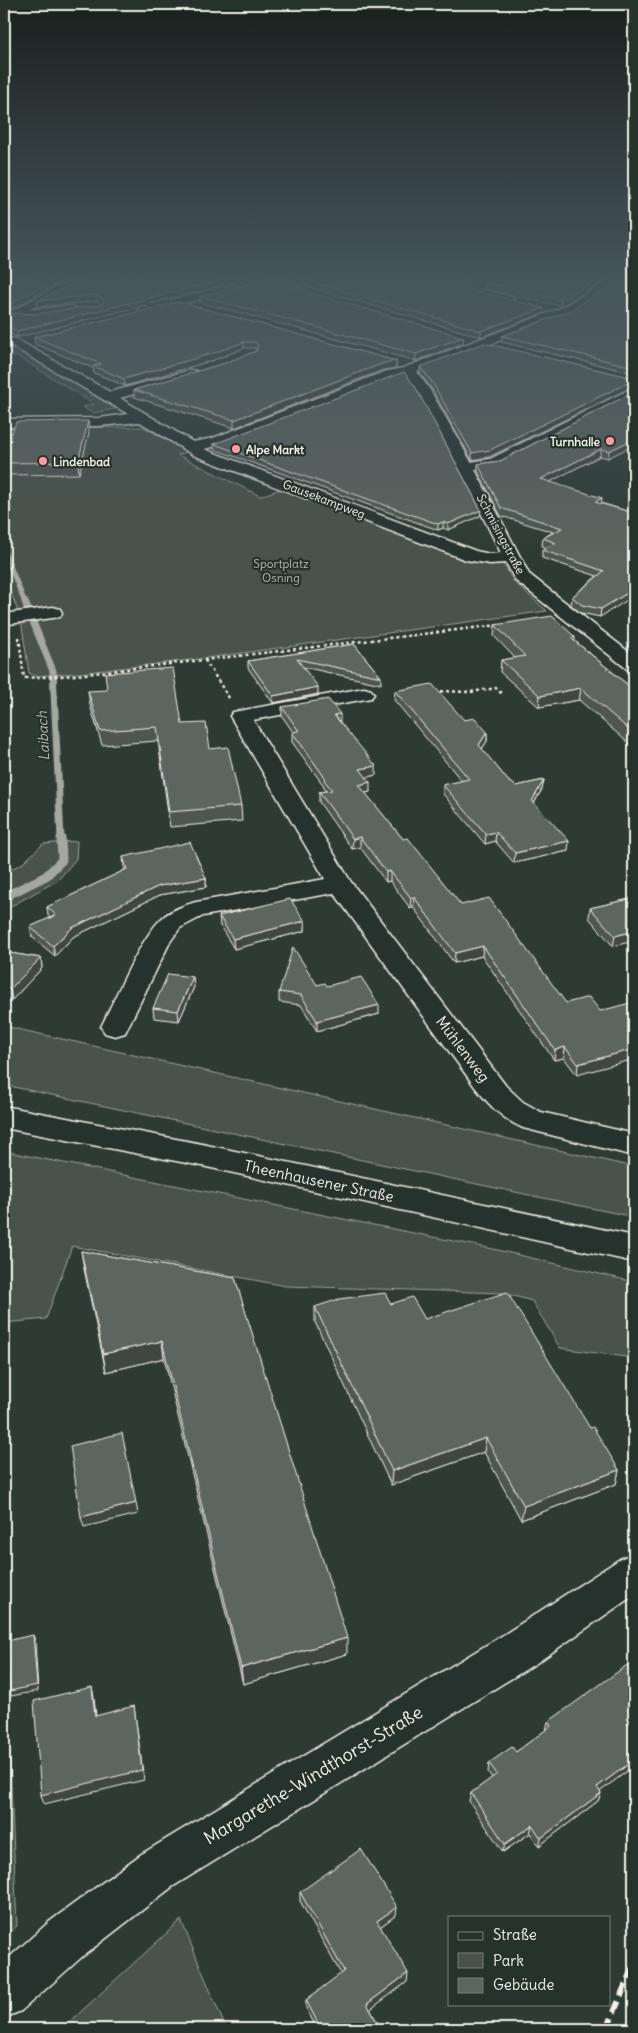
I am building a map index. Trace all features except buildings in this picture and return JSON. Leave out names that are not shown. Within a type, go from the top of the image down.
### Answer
[{"type":"street","name":"Gausekampweg","points":[[59,371],[143,417],[190,447],[472,556],[490,559],[513,557]]},
{"type":"street","points":[[108,397],[202,371]]},
{"type":"street","points":[[190,447],[217,442],[398,371]]},
{"type":"street","name":"Schmisingstraße","points":[[409,371],[423,390],[466,467],[522,577],[634,665]]},
{"type":"street","points":[[466,467],[494,463],[634,391]]},
{"type":"street","points":[[4,423],[99,422],[143,417]]},
{"type":"street","points":[[15,618],[52,614]]},
{"type":"street","points":[[614,648],[634,643]]},
{"type":"street","points":[[240,716],[364,694]]},
{"type":"street","name":"Mühlenweg","points":[[240,716],[340,884],[485,1080],[508,1108],[534,1121],[634,1146]]},
{"type":"street","points":[[115,1027],[158,940],[170,923],[196,910],[340,884]]},
{"type":"street","name":"Theenhausener Straße","points":[[4,1117],[202,1155],[634,1249]]},
{"type":"street","name":"Margarethe-Windthorst-Straße","points":[[4,1994],[66,1939],[156,1872],[523,1648],[634,1572]]},
{"type":"path","points":[[37,678],[77,675],[508,624]]},
{"type":"path","points":[[206,660],[240,716]]},
{"type":"path","points":[[429,691],[471,692],[496,688],[502,694]]},
{"type":"green space","points":[[41,371],[55,371],[116,409],[92,413],[83,407],[94,404]]},
{"type":"green space","name":"Sportplatz Osning","points":[[144,427],[187,452],[178,455],[260,496],[281,489],[469,559],[483,563],[502,562],[514,582],[547,611],[199,659],[79,673],[35,676],[29,673],[21,620],[4,573],[4,434],[26,428]]},
{"type":"green space","points":[[77,841],[76,859],[58,880],[4,910],[4,873],[23,863],[43,844]]},
{"type":"green space","points":[[4,1026],[634,1167],[634,1217],[4,1085]]},
{"type":"green space","points":[[4,1151],[493,1249],[634,1282],[634,1358],[560,1348],[532,1301],[503,1293],[286,1286],[72,1246],[46,1319],[4,1323]]},
{"type":"green space","points":[[4,1620],[17,1926],[4,1937]]},
{"type":"green space","points":[[181,1920],[226,2029],[62,2029]]},
{"type":"waterway","name":"Laibach","points":[[4,551],[25,603]]},
{"type":"waterway","name":"Laibach","points":[[25,602],[53,671],[61,839]]},
{"type":"waterway","name":"Laibach","points":[[4,897],[46,876],[62,860],[61,838]]},
{"type":"railway","points":[[607,2029],[634,1964]]},
{"type":"place","name":"Turnhalle","points":[[610,441]]},
{"type":"place","name":"Alpe Markt","points":[[236,449]]},
{"type":"place","name":"Lindenbad","points":[[43,461]]}]
